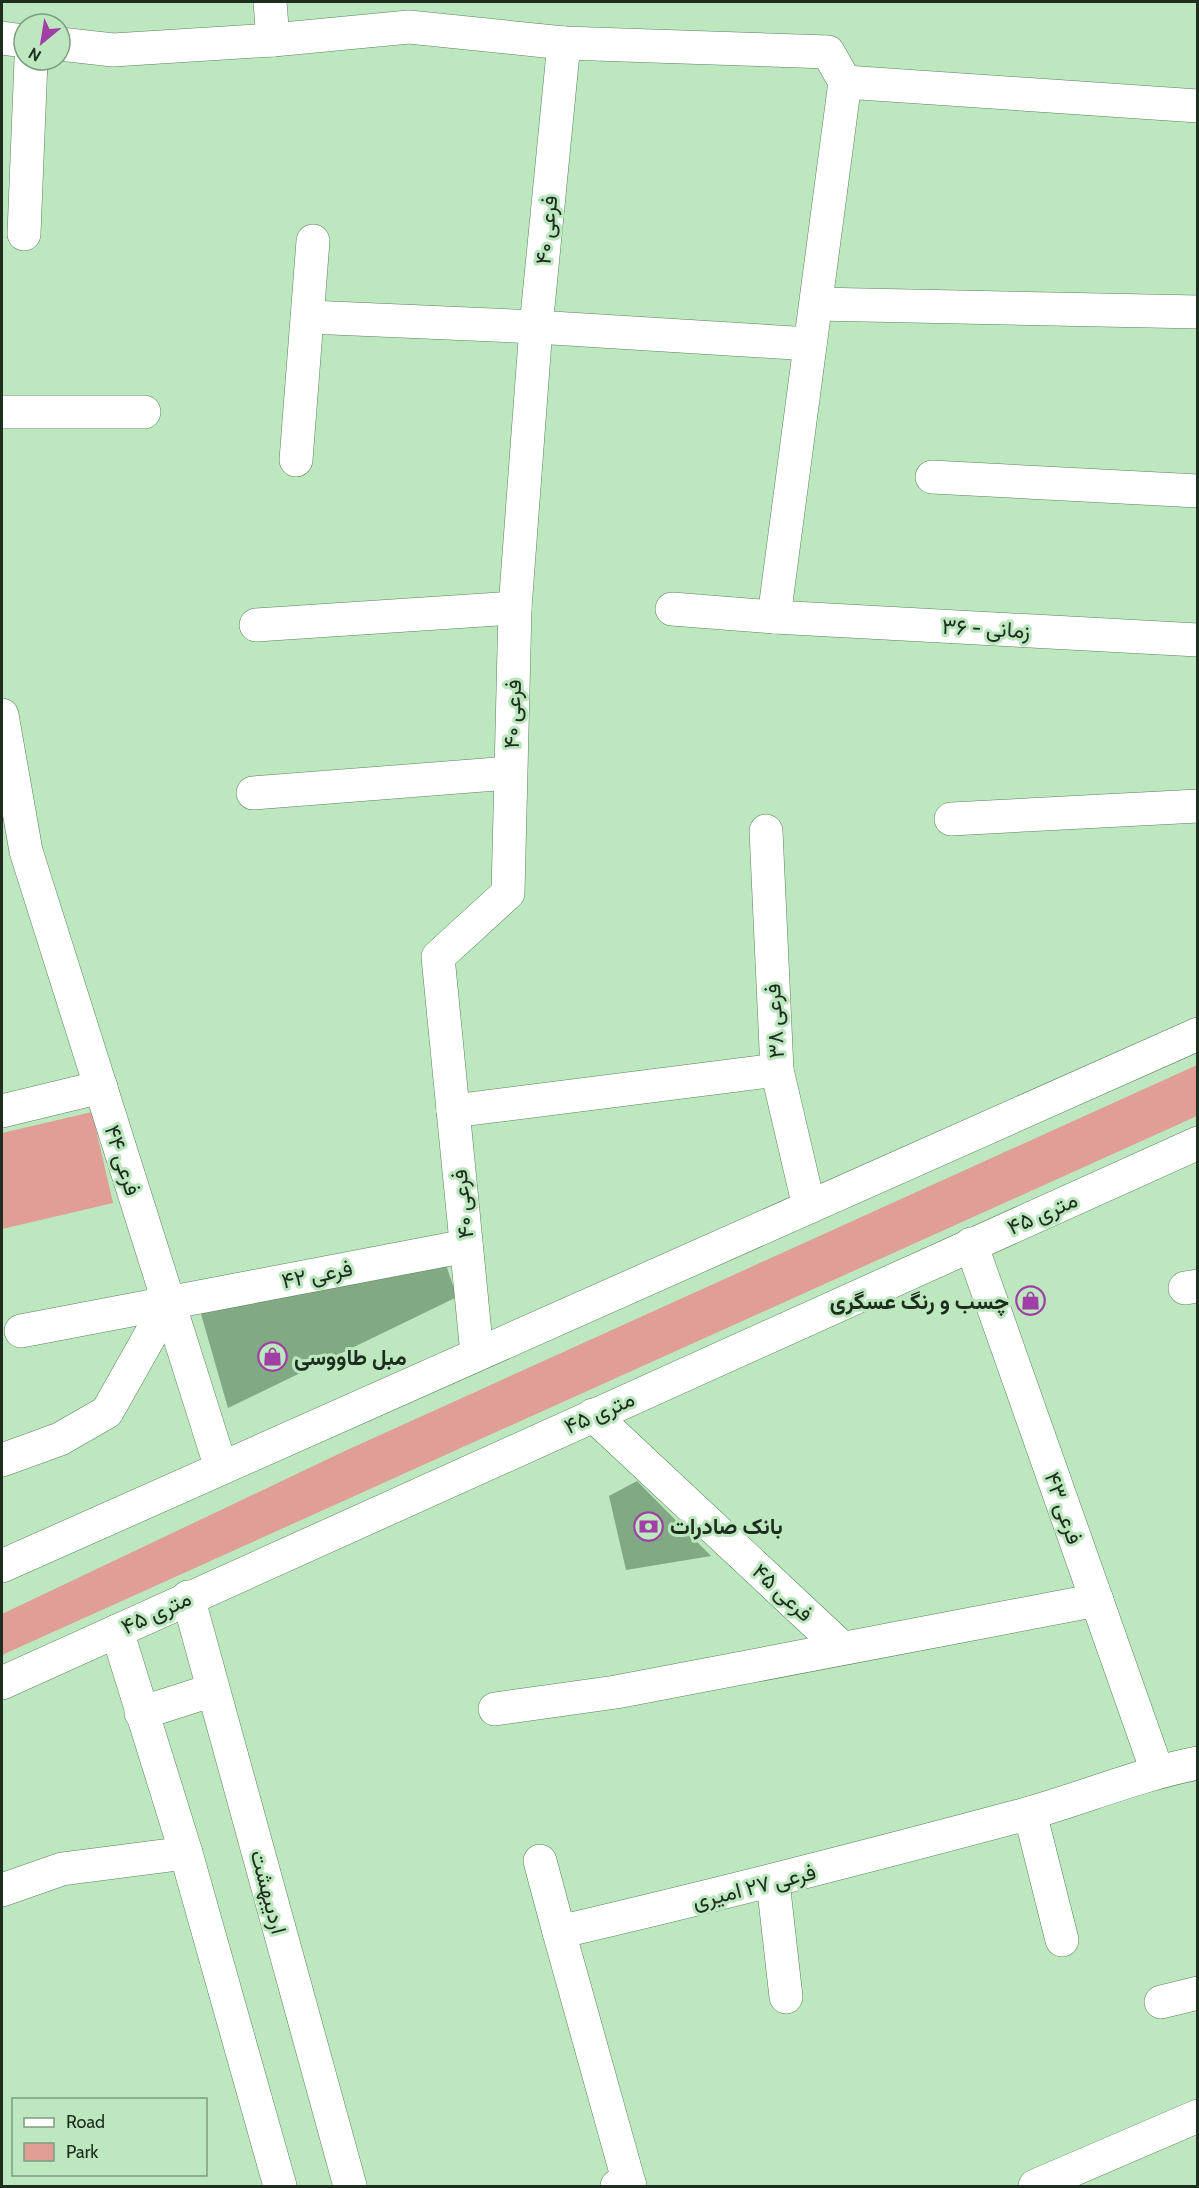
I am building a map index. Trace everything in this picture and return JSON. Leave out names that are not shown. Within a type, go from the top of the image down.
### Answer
[{"type":"street","points":[[270,2],[273,40]]},
{"type":"street","points":[[72,45],[113,50],[273,40],[410,27],[564,43],[828,52],[845,82],[774,617]]},
{"type":"street","name":"فرعی ۴۰","points":[[477,1354],[438,957],[508,893],[515,608],[536,327],[564,43]]},
{"type":"street","points":[[24,234],[31,72]]},
{"type":"street","points":[[845,82],[1197,106]]},
{"type":"street","points":[[296,460],[309,317],[313,241]]},
{"type":"street","points":[[816,304],[1197,312]]},
{"type":"street","points":[[309,317],[536,327],[810,344]]},
{"type":"street","points":[[2,412],[144,412]]},
{"type":"street","points":[[932,477],[1197,491]]},
{"type":"street","points":[[255,625],[515,608]]},
{"type":"street","name":"۳۶ - زمانی","points":[[672,609],[774,617],[1197,640]]},
{"type":"street","name":"فرعی ۴۴","points":[[2,715],[14,853],[100,1087],[221,1468]]},
{"type":"street","points":[[253,793],[510,773]]},
{"type":"street","points":[[951,819],[1197,806]]},
{"type":"street","name":"فرعی ۳۸","points":[[766,831],[777,1070],[809,1207]]},
{"type":"street","points":[[2,1566],[1197,1034]]},
{"type":"street","points":[[453,1111],[777,1070]]},
{"type":"street","points":[[2,1111],[100,1087]]},
{"type":"street","name":"۴۵ متری","points":[[2,1683],[1197,1143]]},
{"type":"street","name":"فرعی ۴۳","points":[[971,1244],[1157,1771]]},
{"type":"street","name":"فرعی ۴۲","points":[[21,1330],[466,1246]]},
{"type":"street","points":[[2,1460],[60,1439],[107,1412],[169,1302]]},
{"type":"street","name":"فرعی ۴۵","points":[[593,1415],[841,1647]]},
{"type":"street","name":"اردیبهشت","points":[[188,1597],[350,2187]]},
{"type":"street","points":[[495,1709],[616,1692],[841,1647],[1097,1600]]},
{"type":"street","points":[[117,1631],[186,1854],[280,2187]]},
{"type":"street","points":[[141,1713],[213,1690]]},
{"type":"street","name":"فرعی ۲۷ امیری","points":[[559,1932],[773,1882],[1030,1813],[1157,1771],[1197,1763]]},
{"type":"street","points":[[1030,1813],[1062,1940]]},
{"type":"street","points":[[2,1890],[62,1869],[186,1854]]},
{"type":"street","points":[[540,1861],[625,2186]]},
{"type":"street","points":[[773,1882],[786,1997]]},
{"type":"street","points":[[1161,2002],[1197,1993]]},
{"type":"street","points":[[1035,2187],[1197,2116]]},
{"type":"green space","points":[[1197,1065],[1197,1116],[2,1655],[2,1614],[347,1450]]},
{"type":"green space","points":[[92,1112],[113,1203],[2,1229],[2,1133]]},
{"type":"building","name":"مبل طاووسی","points":[[445,1262],[457,1297],[228,1408],[199,1307]]},
{"type":"building","name":"بانک صادرات","points":[[637,1481],[711,1556],[626,1570],[609,1496]]},
{"type":"place","name":"چسب و رنگ عسگری","points":[[1030,1301]]},
{"type":"place","name":"مبل طاووسی","points":[[273,1357]]},
{"type":"place","name":"بانک صادرات","points":[[649,1526]]}]
